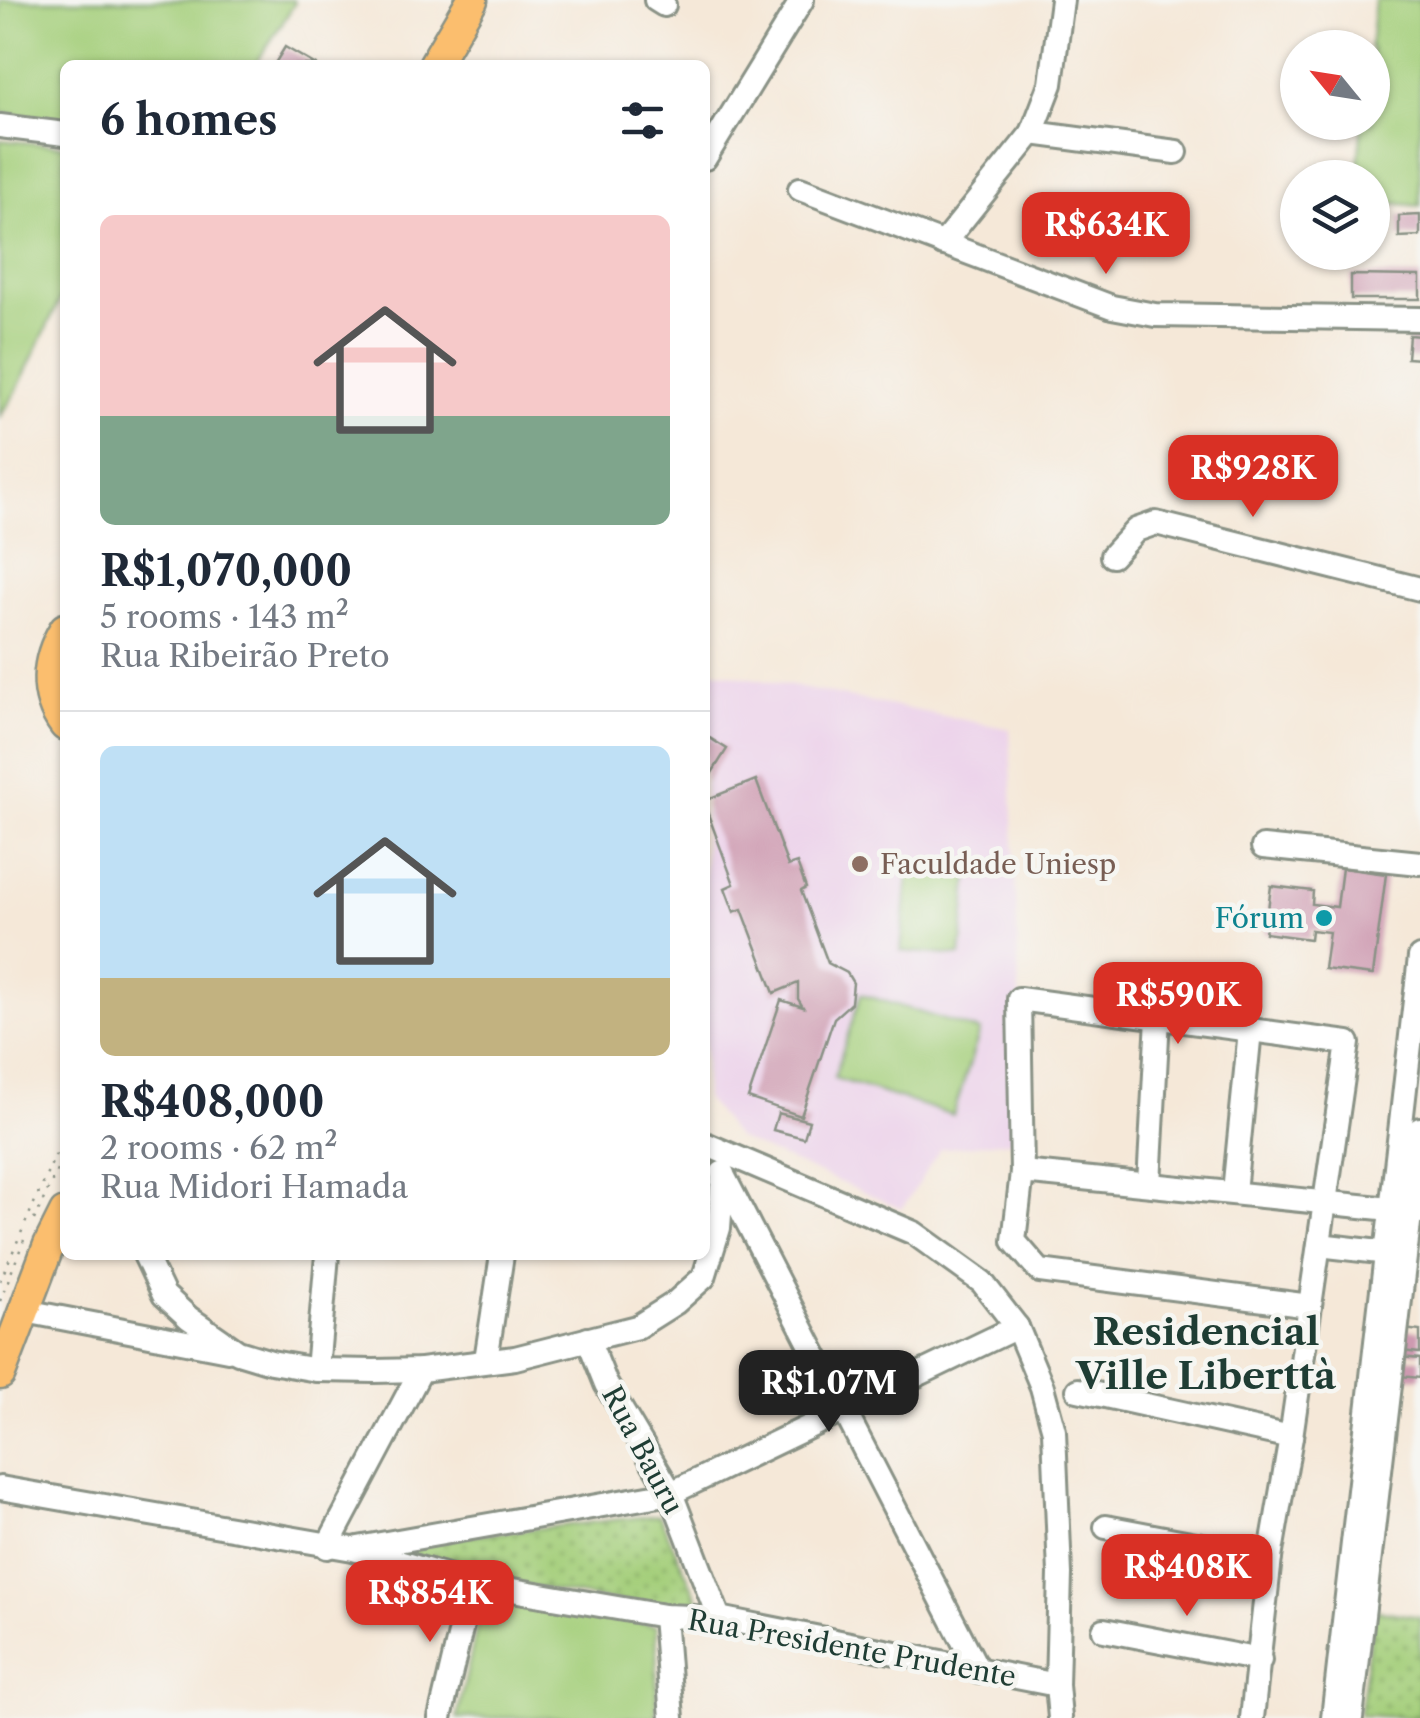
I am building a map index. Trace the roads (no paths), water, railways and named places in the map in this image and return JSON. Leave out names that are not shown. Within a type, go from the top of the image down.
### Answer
[{"type":"main road","points":[[437,60],[472,0]]},
{"type":"main road","points":[[60,640],[52,657],[49,685],[60,715]]},
{"type":"main road","points":[[0,1374],[60,1225]]},
{"type":"street","points":[[710,150],[802,0]]},
{"type":"street","points":[[943,244],[1032,133],[1051,84],[1062,0]]},
{"type":"street","points":[[0,126],[60,133]]},
{"type":"street","points":[[1032,133],[1176,152]]},
{"type":"street","points":[[800,190],[1112,307],[1155,315],[1420,319]]},
{"type":"street","points":[[1112,556],[1136,530],[1156,523],[1420,589]]},
{"type":"street","points":[[1263,847],[1420,863]]},
{"type":"street","points":[[1376,1428],[1388,1253],[1408,1212],[1420,957]]},
{"type":"street","points":[[1252,1718],[1270,1558],[1291,1437],[1319,1245],[1325,1201],[1348,1044],[1020,1000],[1022,1172],[1014,1240],[1040,1271],[1310,1306]]},
{"type":"street","points":[[1149,1184],[1158,1018]]},
{"type":"street","points":[[1234,1192],[1250,1030]]},
{"type":"street","points":[[1333,1718],[1353,1621],[1376,1428],[1420,1129]]},
{"type":"street","points":[[710,1149],[914,1234],[982,1282],[1017,1327],[1042,1388],[1054,1432],[1060,1574],[1060,1718]]},
{"type":"street","points":[[710,1154],[980,1672]]},
{"type":"street","points":[[1022,1172],[1408,1212]]},
{"type":"street","points":[[710,1258],[719,1228],[723,1174]]},
{"type":"street","points":[[1319,1245],[1388,1253]]},
{"type":"street","points":[[146,1260],[164,1295],[238,1352]]},
{"type":"street","points":[[318,1370],[327,1260]]},
{"type":"street","points":[[486,1360],[501,1260]]},
{"type":"street","points":[[25,1311],[318,1370],[421,1370],[515,1358],[636,1328],[704,1278],[709,1260]]},
{"type":"street","points":[[352,1549],[671,1493],[1017,1327]]},
{"type":"street","name":"Rua Bauru","points":[[588,1338],[606,1384],[671,1493],[719,1618]]},
{"type":"street","points":[[327,1546],[421,1370]]},
{"type":"street","points":[[1078,1390],[1291,1437]]},
{"type":"street","name":"Rua Presidente Prudente","points":[[0,1488],[352,1549],[472,1584],[664,1616],[719,1618],[1057,1685]]},
{"type":"street","points":[[1106,1527],[1270,1558]]},
{"type":"street","points":[[440,1718],[472,1584]]},
{"type":"street","points":[[664,1616],[672,1718]]},
{"type":"street","points":[[1351,1718],[1353,1621]]},
{"type":"street","points":[[1104,1630],[1260,1660]]},
{"type":"place","name":"Faculdade Uniesp","points":[[860,864]]},
{"type":"place","name":"Fórum","points":[[1324,918]]},
{"type":"district","name":"Residencial Ville Liberttà","points":[[1206,1353]]}]
